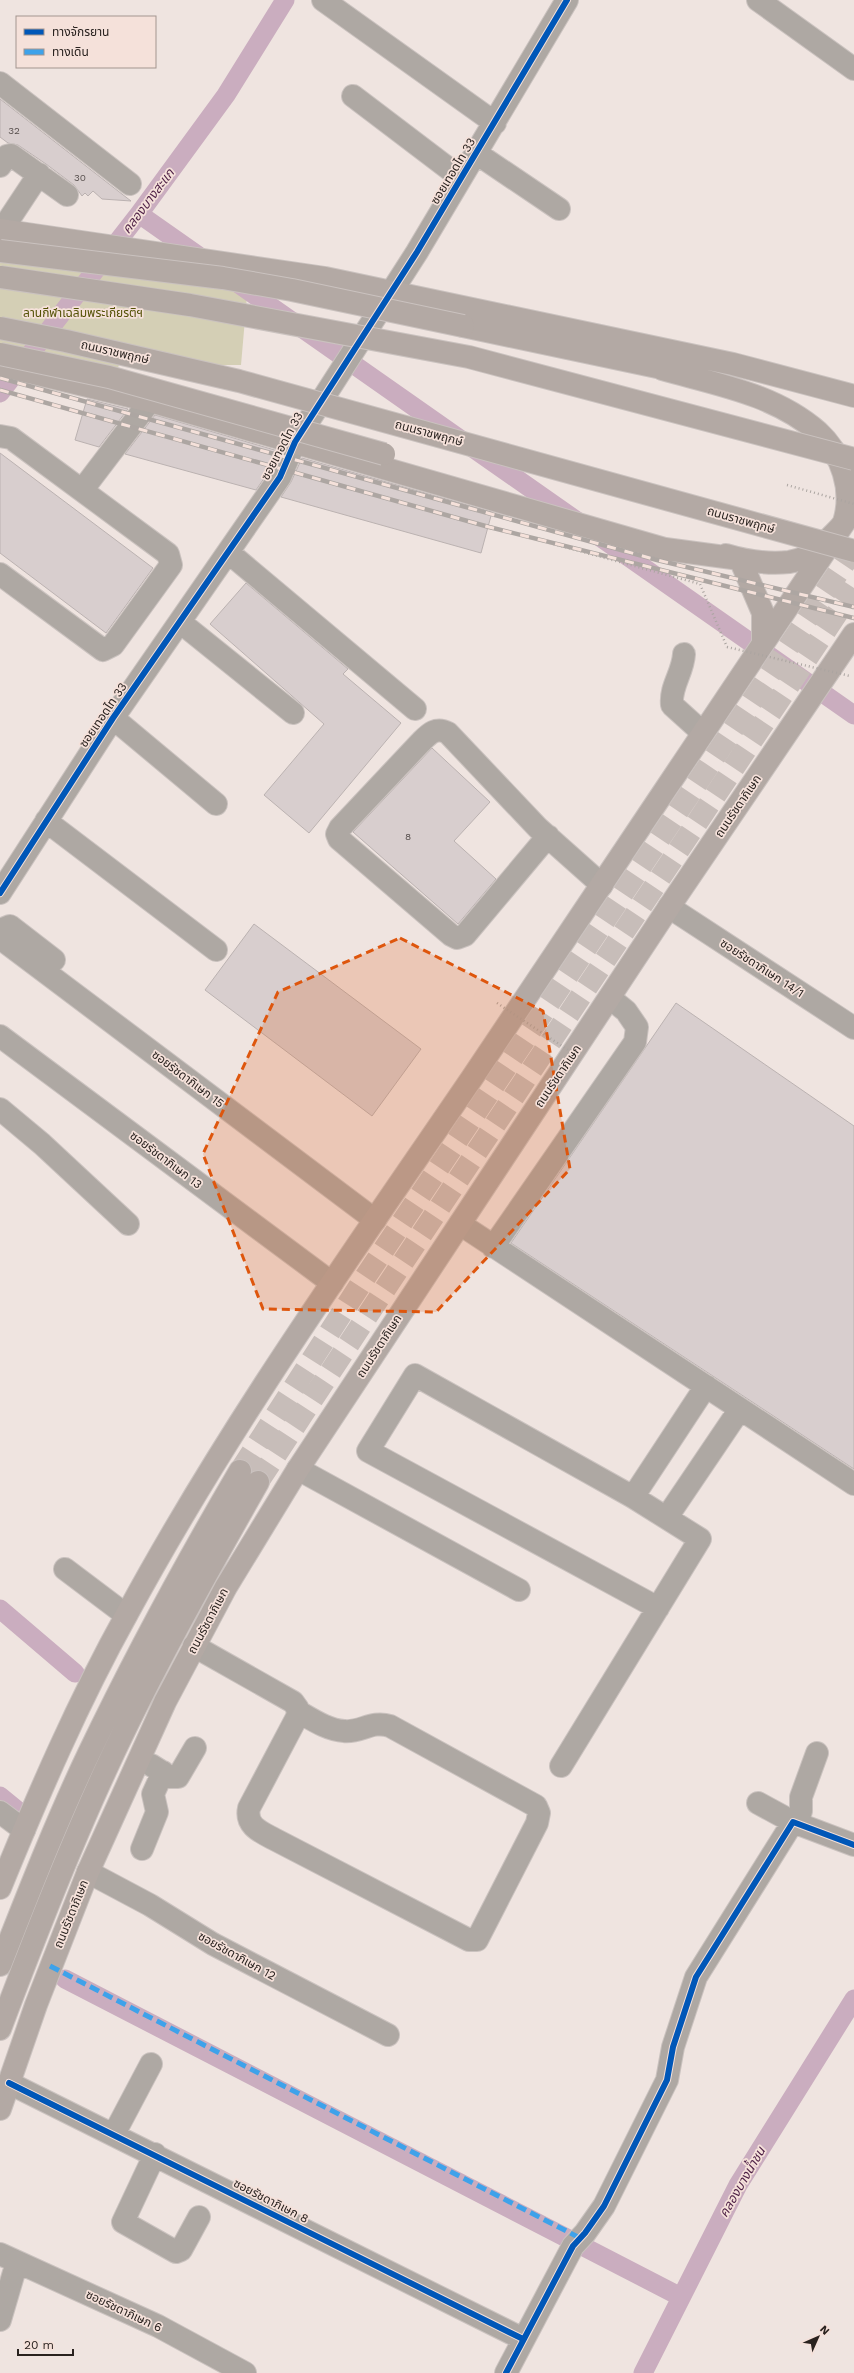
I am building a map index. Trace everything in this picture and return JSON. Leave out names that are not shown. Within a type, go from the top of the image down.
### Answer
[{"type":"main road","points":[[1,237],[128,247],[325,278],[733,364],[854,396]]},
{"type":"main road","points":[[1,237],[292,290],[662,369],[782,389],[854,396]]},
{"type":"main road","points":[[0,277],[190,304],[469,357],[854,459]]},
{"type":"main road","name":"ถนนราชพฤกษ์","points":[[0,328],[66,341],[240,381],[854,551]]},
{"type":"main road","points":[[2,362],[109,377],[384,454],[740,559]]},
{"type":"main road","points":[[2,362],[39,375],[150,401],[665,549],[740,559],[790,562],[806,556],[820,548],[852,514]]},
{"type":"main road","points":[[0,1888],[56,1755],[126,1615],[204,1480],[332,1283],[602,885],[703,734],[763,640],[852,514],[850,480],[842,461],[818,433],[786,410],[765,399],[662,369]]},
{"type":"main road","points":[[740,559],[763,613],[763,640]]},
{"type":"main road","name":"ถนนรัชดาภิเษก","points":[[0,2110],[43,1985],[88,1872],[138,1758],[194,1646],[237,1568],[298,1469],[669,907],[854,635]]},
{"type":"main road","points":[[0,1965],[48,1845],[88,1754],[154,1624],[240,1471]]},
{"type":"main road","points":[[0,2030],[68,1854],[107,1767],[161,1658],[258,1482]]},
{"type":"street","points":[[323,0],[495,123]]},
{"type":"street","name":"ซอยเทอดไท 33","points":[[0,892],[113,718],[280,477],[294,442],[389,291],[417,252],[567,0]]},
{"type":"street","points":[[758,0],[854,69]]},
{"type":"street","points":[[0,83],[130,184]]},
{"type":"street","points":[[353,96],[462,178]]},
{"type":"street","points":[[476,153],[559,209]]},
{"type":"street","points":[[0,166],[9,154],[67,195]]},
{"type":"street","points":[[1,237],[39,174]]},
{"type":"street","points":[[83,490],[150,401]]},
{"type":"street","points":[[0,436],[11,438],[83,490],[168,554],[171,562],[170,569],[112,647],[106,649],[99,648],[0,574]]},
{"type":"street","points":[[228,552],[415,709]]},
{"type":"street","points":[[180,622],[293,713]]},
{"type":"street","points":[[684,654],[684,665],[671,694],[672,705],[703,734]]},
{"type":"street","points":[[113,718],[216,804]]},
{"type":"street","points":[[548,836],[465,935],[457,938],[451,935],[339,839],[337,834],[340,828],[420,743],[433,731],[440,730],[448,733],[548,836],[602,885]]},
{"type":"street","points":[[46,821],[216,950]]},
{"type":"street","name":"ซอยรัชดาภิเษก 14/1","points":[[669,907],[854,1028]]},
{"type":"street","points":[[0,930],[10,926],[192,1065]]},
{"type":"street","name":"ซอยรัชดาภิเษก 15","points":[[0,938],[375,1220]]},
{"type":"street","points":[[493,1247],[635,1042],[637,1027],[626,1011],[610,998]]},
{"type":"street","name":"ซอยรัชดาภิเษก 13","points":[[0,1036],[332,1283]]},
{"type":"street","points":[[0,1109],[42,1144],[128,1224]]},
{"type":"street","points":[[460,1224],[854,1484]]},
{"type":"street","points":[[561,1766],[658,1608],[700,1539],[667,1516],[415,1375],[368,1451],[658,1608]]},
{"type":"street","points":[[633,1497],[706,1386]]},
{"type":"street","points":[[667,1516],[740,1408]]},
{"type":"street","points":[[298,1469],[519,1590]]},
{"type":"street","points":[[65,1569],[126,1615]]},
{"type":"street","points":[[194,1646],[293,1702],[299,1712],[325,1726],[345,1732],[377,1723],[390,1726],[534,1804],[537,1808],[539,1816],[537,1823],[477,1940],[469,1940],[288,1847],[260,1831],[251,1823],[248,1817],[249,1808],[299,1712]]},
{"type":"street","points":[[138,1758],[170,1776],[178,1777],[195,1748]]},
{"type":"street","points":[[506,2373],[576,2243],[604,2206],[667,2080],[673,2047],[696,1977],[795,1823],[801,1811],[800,1797],[817,1753]]},
{"type":"street","points":[[142,1849],[157,1812],[153,1794],[163,1772]]},
{"type":"street","points":[[758,1803],[795,1823],[854,1845]]},
{"type":"street","points":[[0,1812],[24,1830]]},
{"type":"street","name":"ซอยรัชดาภิเษก 12","points":[[88,1872],[150,1905],[213,1944],[388,2035]]},
{"type":"street","points":[[114,2134],[151,2064]]},
{"type":"street","name":"ซอยรัชดาภิเษก 8","points":[[9,2083],[155,2154],[329,2244],[523,2339]]},
{"type":"street","points":[[155,2154],[123,2222],[176,2252],[181,2250],[199,2217]]},
{"type":"street","points":[[0,2320],[8,2258]]},
{"type":"street","name":"ซอยรัชดาภิเษก 6","points":[[8,2258],[158,2326],[245,2373]]},
{"type":"path","points":[[787,485],[852,514]]},
{"type":"path","points":[[488,526],[700,584],[727,647],[850,676]]},
{"type":"path","points":[[497,1003],[580,1058]]},
{"type":"highlighted area","points":[[400,938],[543,1011],[570,1169],[436,1312],[263,1309],[203,1154],[278,992]]},
{"type":"green space","name":"ลานกีฬาเฉลิมพระเกียรติฯ","points":[[0,238],[249,273],[241,365],[119,365],[112,385],[0,357]]},
{"type":"building","points":[[0,99],[131,201],[102,199],[93,191],[88,196],[85,193],[82,196],[74,185],[46,164],[18,145],[8,143],[0,137]]},
{"type":"building","points":[[87,399],[128,409],[99,447],[75,440]]},
{"type":"building","points":[[155,415],[278,451],[269,471],[256,490],[125,454]]},
{"type":"building","points":[[0,453],[153,568],[106,633],[0,553]]},
{"type":"building","points":[[302,458],[492,512],[481,553],[281,497],[291,482]]},
{"type":"building","points":[[246,583],[348,669],[343,674],[401,723],[309,833],[264,795],[324,724],[210,624]]},
{"type":"building","points":[[432,748],[490,802],[454,841],[496,879],[458,924],[353,832]]},
{"type":"building","points":[[254,924],[421,1049],[372,1116],[205,990]]},
{"type":"building","points":[[676,1003],[854,1126],[854,1469],[511,1243]]},
{"type":"waterway","name":"คลองบางสะแก","points":[[0,393],[139,214],[226,95],[285,0]]},
{"type":"waterway","points":[[139,214],[206,261]]},
{"type":"waterway","points":[[233,280],[854,715]]},
{"type":"waterway","points":[[0,1609],[75,1673]]},
{"type":"waterway","points":[[0,1796],[22,1814]]},
{"type":"waterway","points":[[65,1979],[681,2297]]},
{"type":"waterway","name":"คลองบางน้ำชน","points":[[643,2373],[738,2185],[854,1999]]},
{"type":"tunnel","points":[[240,1471],[362,1282],[854,549]]},
{"type":"tunnel","points":[[258,1482],[381,1295],[854,588]]},
{"type":"railway","points":[[0,378],[657,560],[854,607]]},
{"type":"railway","points":[[0,390],[489,527],[854,618]]},
{"type":"marked path","points":[[50,1966],[580,2238]]},
{"type":"cycle path","points":[[0,893],[113,718],[280,477],[295,442],[417,252],[567,0]]},
{"type":"cycle path","points":[[506,2373],[573,2246],[585,2233],[604,2206],[667,2080],[673,2047],[696,1977],[793,1822],[854,1845]]},
{"type":"cycle path","points":[[9,2083],[523,2339]]}]
